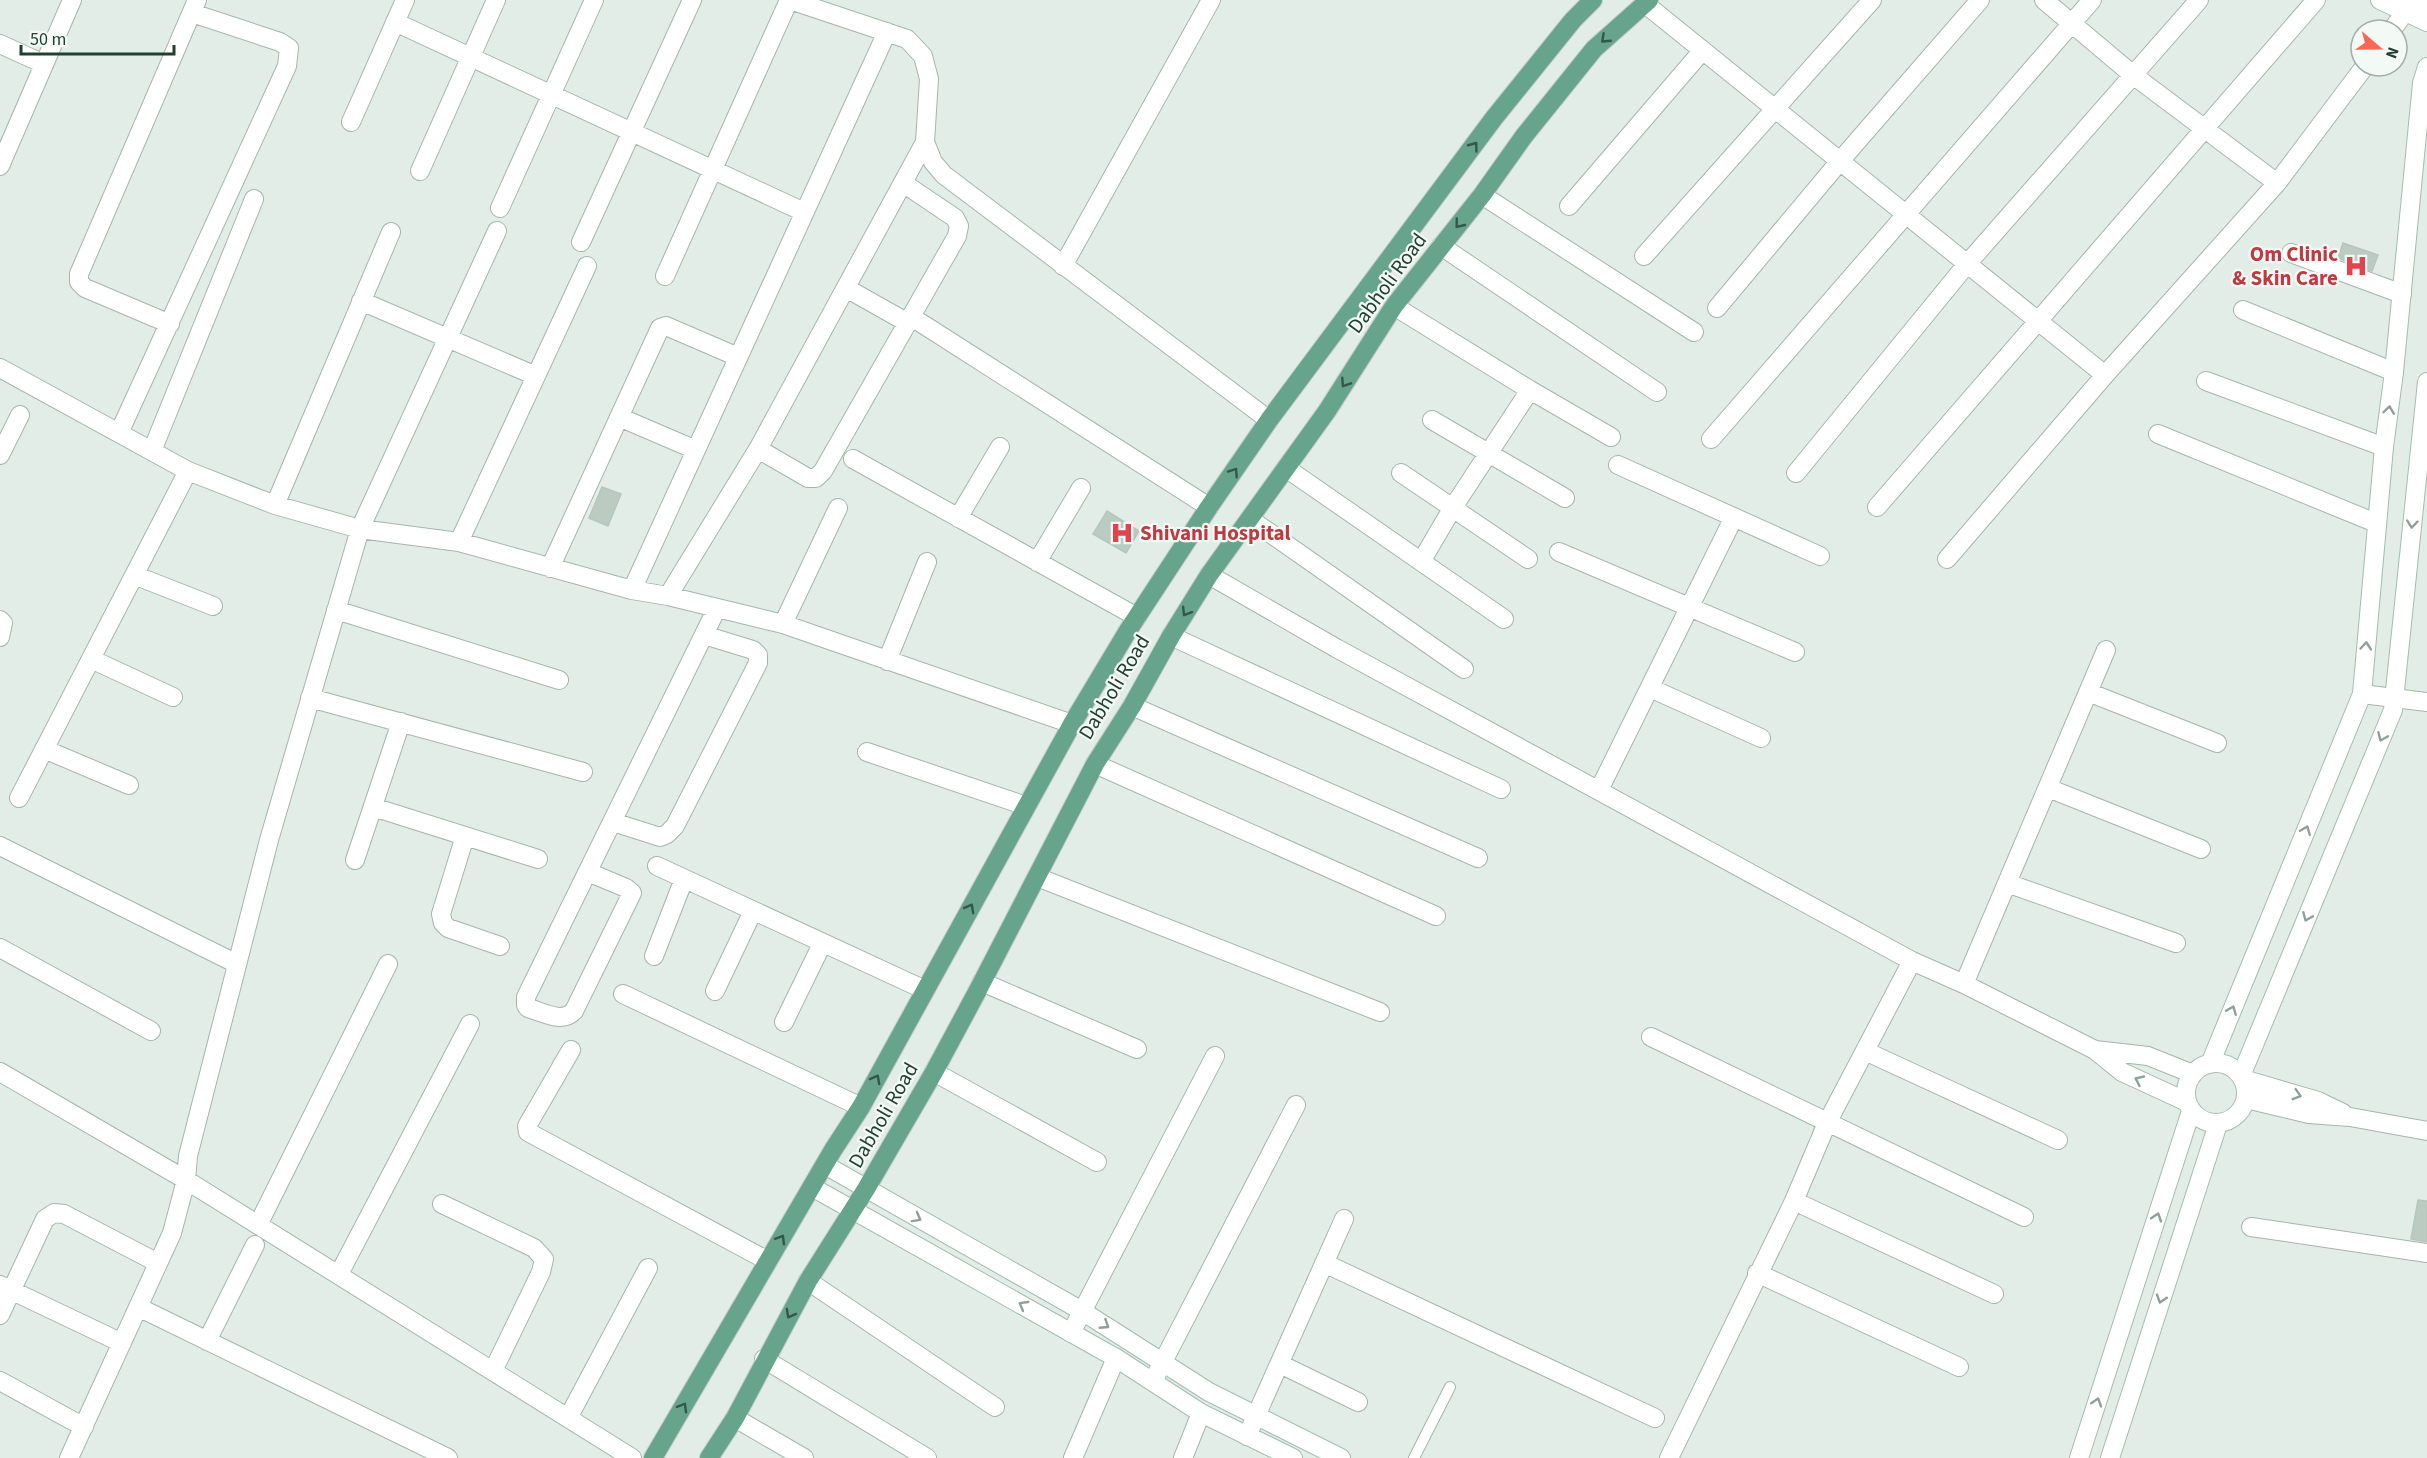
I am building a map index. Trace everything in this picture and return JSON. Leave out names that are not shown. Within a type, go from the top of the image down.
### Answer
[{"type":"main road","name":"Dabholi Road","points":[[653,1458],[861,1107],[1072,724],[1137,617],[1269,420],[1494,118],[1573,20],[1593,0]]},
{"type":"main road","name":"Dabholi Road","points":[[709,1458],[735,1418],[764,1359],[808,1281],[866,1190],[934,1072],[1095,764],[1209,575],[1328,411],[1395,306],[1482,195],[1524,136],[1594,49],[1647,2]]},
{"type":"street","points":[[1,159],[72,0]]},
{"type":"street","points":[[351,122],[405,0]]},
{"type":"street","points":[[420,171],[496,0]]},
{"type":"street","points":[[500,208],[594,0]]},
{"type":"street","points":[[581,242],[692,0]]},
{"type":"street","points":[[665,276],[790,0],[816,4],[907,39],[923,56],[929,79],[925,142],[758,449],[669,596]]},
{"type":"street","points":[[1063,266],[1211,0]]},
{"type":"street","points":[[1644,256],[1872,0]]},
{"type":"street","points":[[1717,308],[1840,161],[1980,0]]},
{"type":"street","points":[[2044,0],[2133,75],[2277,183]]},
{"type":"street","points":[[1711,439],[2092,0]]},
{"type":"street","points":[[1796,472],[1967,264],[2199,0]]},
{"type":"street","points":[[1877,507],[2316,0]]},
{"type":"street","points":[[2382,1],[2427,6]]},
{"type":"street","points":[[2382,1],[2427,22]]},
{"type":"street","points":[[1647,2],[2104,375]]},
{"type":"street","points":[[120,433],[170,324],[287,66],[290,48],[195,6],[79,274],[79,282],[85,288],[170,324]]},
{"type":"street","points":[[2401,18],[2405,12]]},
{"type":"street","points":[[395,22],[804,212]]},
{"type":"street","points":[[632,590],[887,32]]},
{"type":"street","points":[[0,44],[44,64]]},
{"type":"street","points":[[1569,206],[1703,50]]},
{"type":"street","points":[[2210,1064],[2362,694],[2376,524],[2394,372],[2422,82],[2427,68]]},
{"type":"street","points":[[1947,559],[2104,375],[2277,183],[2356,78]]},
{"type":"street","points":[[925,142],[933,162],[944,175],[1269,420]]},
{"type":"street","points":[[758,449],[808,478],[816,478],[823,471],[915,323],[957,236],[959,226],[956,218],[903,183]]},
{"type":"street","points":[[1482,195],[1694,332]]},
{"type":"street","points":[[152,451],[254,199]]},
{"type":"street","points":[[69,1458],[172,1233],[186,1180],[188,1156],[269,840],[360,529],[496,231]]},
{"type":"street","points":[[275,505],[391,232]]},
{"type":"street","points":[[1441,246],[1657,392]]},
{"type":"street","points":[[2291,253],[2402,294]]},
{"type":"street","points":[[459,542],[587,266]]},
{"type":"street","points":[[846,288],[915,323],[1209,507]]},
{"type":"street","points":[[361,301],[536,376]]},
{"type":"street","points":[[1395,306],[1530,390],[1611,437]]},
{"type":"street","points":[[2242,310],[2394,372]]},
{"type":"street","points":[[550,568],[660,328],[666,326],[738,357]]},
{"type":"street","points":[[0,368],[188,471],[275,505],[360,529],[459,542],[632,590],[669,596],[783,624],[1072,724]]},
{"type":"street","points":[[2205,381],[2384,447]]},
{"type":"street","points":[[1209,575],[1335,648],[1912,961],[1964,984],[2095,1050],[2122,1072],[2189,1106],[2208,1123],[2218,1124],[2237,1115],[2246,1100],[2246,1088],[2242,1077],[2393,710],[2421,487],[2427,382]]},
{"type":"street","points":[[1422,560],[1452,509],[1530,390]]},
{"type":"street","points":[[0,455],[20,415]]},
{"type":"street","points":[[620,417],[696,450]]},
{"type":"street","points":[[1432,420],[1565,498]]},
{"type":"street","points":[[2158,434],[2376,524]]},
{"type":"street","points":[[957,518],[1000,447]]},
{"type":"street","points":[[853,459],[1137,617]]},
{"type":"street","points":[[1618,465],[1820,556]]},
{"type":"street","points":[[1286,468],[1422,560],[1504,619]]},
{"type":"street","points":[[19,798],[188,471]]},
{"type":"street","points":[[1401,473],[1528,559]]},
{"type":"street","points":[[1038,562],[1081,488]]},
{"type":"street","points":[[783,624],[838,508]]},
{"type":"street","points":[[1599,790],[1734,517]]},
{"type":"street","points":[[1250,519],[1464,669]]},
{"type":"street","points":[[1559,552],[1795,652]]},
{"type":"street","points":[[887,661],[927,562]]},
{"type":"street","points":[[134,575],[213,606]]},
{"type":"street","points":[[588,872],[626,888],[632,893],[574,1011],[568,1017],[561,1018],[528,1008],[526,997],[717,608]]},
{"type":"street","points":[[336,610],[559,680]]},
{"type":"street","points":[[0,620],[3,623],[0,637]]},
{"type":"street","points":[[613,822],[660,837],[675,826],[758,663],[758,655],[753,650],[704,635]]},
{"type":"street","points":[[1171,636],[1501,789]]},
{"type":"street","points":[[1964,984],[2106,650]]},
{"type":"street","points":[[91,659],[173,697]]},
{"type":"street","points":[[1650,688],[1761,738]]},
{"type":"street","points":[[2088,692],[2217,743]]},
{"type":"street","points":[[2362,694],[2427,702]]},
{"type":"street","points":[[310,698],[583,772]]},
{"type":"street","points":[[1132,706],[1478,858]]},
{"type":"street","points":[[355,860],[401,722]]},
{"type":"street","points":[[44,749],[129,785]]},
{"type":"street","points":[[867,752],[1026,806]]},
{"type":"street","points":[[1095,764],[1436,916]]},
{"type":"street","points":[[2048,788],[2201,849]]},
{"type":"street","points":[[373,807],[538,858]]},
{"type":"street","points":[[465,836],[441,914],[443,923],[448,928],[501,946]]},
{"type":"street","points":[[0,846],[237,964]]},
{"type":"street","points":[[657,866],[925,990]]},
{"type":"street","points":[[1037,877],[1380,1012]]},
{"type":"street","points":[[654,956],[684,879]]},
{"type":"street","points":[[2007,883],[2176,943]]},
{"type":"street","points":[[715,991],[753,911]]},
{"type":"street","points":[[784,1022],[822,944]]},
{"type":"street","points":[[0,948],[150,1031]]},
{"type":"street","points":[[1669,1458],[1794,1201],[1827,1122],[1912,961]]},
{"type":"street","points":[[258,1224],[388,964]]},
{"type":"street","points":[[982,982],[1137,1049]]},
{"type":"street","points":[[623,994],[861,1107]]},
{"type":"street","points":[[339,1274],[470,1024]]},
{"type":"street","points":[[1651,1036],[2024,1217]]},
{"type":"street","points":[[571,1050],[527,1126],[528,1132],[768,1261]]},
{"type":"street","points":[[2095,1050],[2148,1056],[2193,1074]]},
{"type":"street","points":[[1865,1051],[2058,1140]]},
{"type":"street","points":[[1071,1333],[1215,1056]]},
{"type":"street","points":[[2079,1458],[2189,1106],[2188,1082],[2193,1074],[2200,1068],[2219,1063],[2229,1066],[2242,1077],[2318,1101],[2350,1117]]},
{"type":"street","points":[[0,1072],[186,1180],[632,1458]]},
{"type":"street","points":[[934,1072],[1097,1162]]},
{"type":"street","points":[[2246,1100],[2309,1114],[2350,1117],[2427,1131]]},
{"type":"street","points":[[1153,1380],[1296,1106]]},
{"type":"street","points":[[2110,1458],[2218,1124]]},
{"type":"street","points":[[825,1165],[1082,1311],[1209,1392],[1341,1458]]},
{"type":"street","points":[[812,1187],[1116,1358],[1201,1413],[1292,1458],[1300,1437]]},
{"type":"street","points":[[1794,1201],[1994,1294]]},
{"type":"street","points":[[442,1204],[534,1248],[544,1259],[541,1272],[493,1371]]},
{"type":"street","points":[[0,1315],[7,1287],[45,1219],[54,1213],[63,1214],[158,1263]]},
{"type":"street","points":[[1247,1436],[1344,1220]]},
{"type":"street","points":[[2251,1227],[2427,1253]]},
{"type":"street","points":[[207,1341],[255,1245]]},
{"type":"street","points":[[1324,1263],[1655,1418]]},
{"type":"street","points":[[987,1285],[999,1264]]},
{"type":"street","points":[[568,1418],[648,1268]]},
{"type":"street","points":[[1757,1273],[1959,1367]]},
{"type":"street","points":[[808,1281],[995,1407]]},
{"type":"street","points":[[7,1287],[122,1343]]},
{"type":"street","points":[[138,1307],[448,1458]]},
{"type":"street","points":[[1073,1458],[1116,1358]]},
{"type":"street","points":[[764,1359],[927,1458]]},
{"type":"street","points":[[1280,1364],[1358,1402]]},
{"type":"street","points":[[0,1382],[84,1427]]},
{"type":"street","points":[[1183,1458],[1201,1413]]},
{"type":"street","points":[[735,1418],[804,1458]]},
{"type":"lane","points":[[1414,1458],[1450,1387]]},
{"type":"building","points":[[2343,243],[2378,255],[2372,271],[2338,258]]},
{"type":"building","points":[[602,487],[621,494],[608,526],[589,518]]},
{"type":"building","points":[[1107,511],[1139,531],[1126,553],[1093,534]]},
{"type":"building","points":[[2418,1200],[2427,1201],[2427,1242],[2411,1239]]},
{"type":"place","name":"Om Clinic & Skin Care","points":[[2356,266]]},
{"type":"place","name":"Shivani Hospital","points":[[1122,533]]}]
